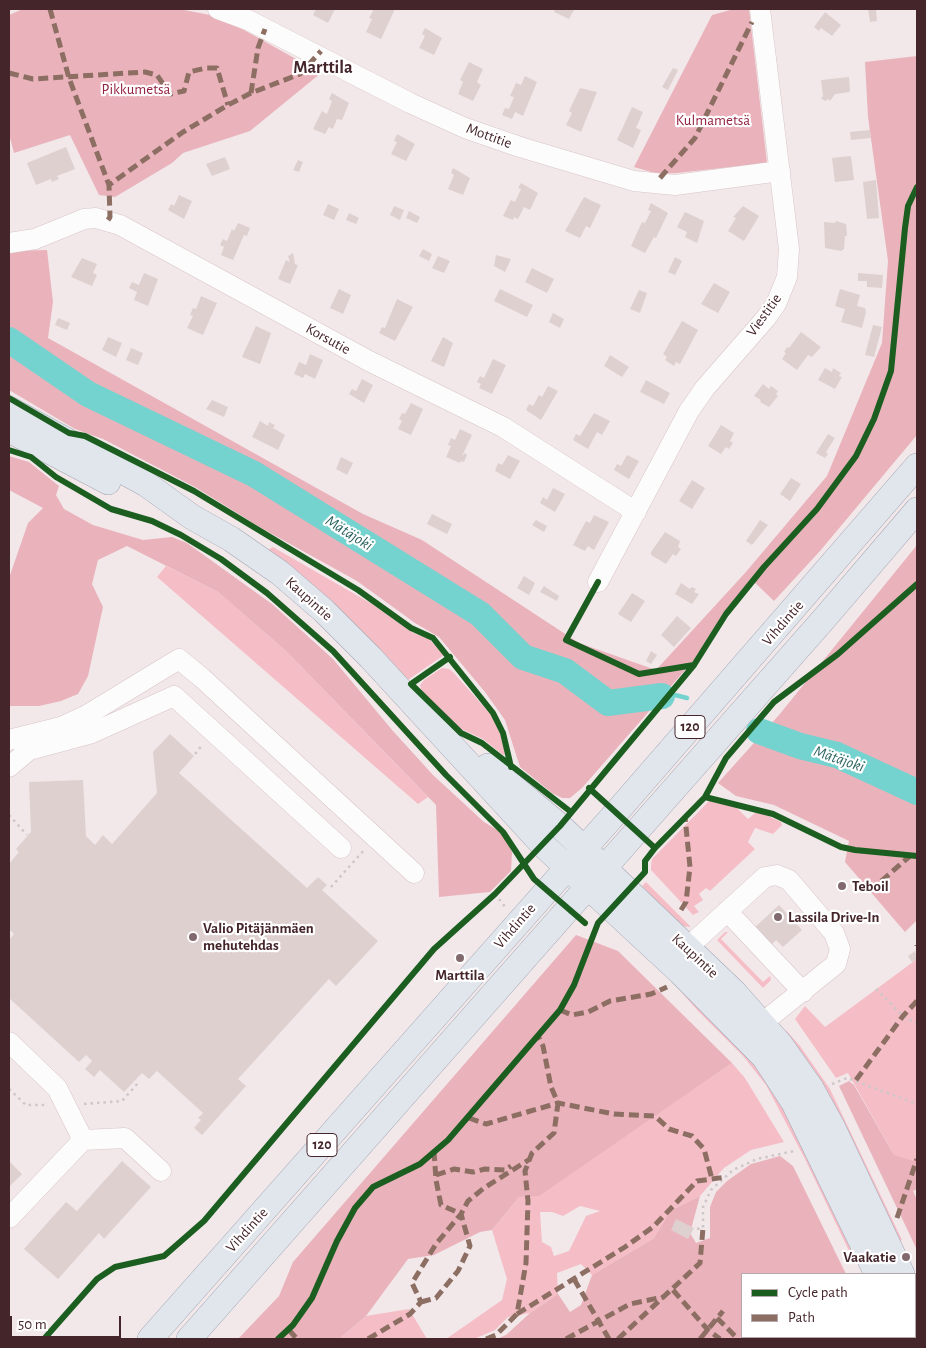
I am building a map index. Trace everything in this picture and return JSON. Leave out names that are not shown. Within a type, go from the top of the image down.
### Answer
[{"type":"main road","name":"Kaupintie","points":[[9,409],[146,484],[192,517],[231,540],[280,573],[324,611],[543,845],[568,867],[596,877],[687,948],[736,993],[769,1063],[794,1103],[878,1273]]},
{"type":"main road","name":"Kaupintie","points":[[9,430],[138,497],[192,517]]},
{"type":"main road","name":"Vihdintie","points":[[150,1339],[568,867],[917,466]]},
{"type":"main road","name":"Vihdintie","points":[[188,1339],[917,510]]},
{"type":"main road","name":"Kaupintie","points":[[409,700],[584,848],[596,877],[754,1030],[786,1051],[811,1088],[833,1128],[902,1273]]},
{"type":"street","name":"Mottitie","points":[[218,9],[248,20],[410,103],[465,128],[634,180],[675,185],[780,171]]},
{"type":"street","name":"Viestitie","points":[[598,582],[689,411],[705,388],[766,318],[783,290],[787,277],[789,249],[760,9]]},
{"type":"street","name":"Korsutie","points":[[9,242],[35,238],[84,219],[96,218],[120,225],[369,361],[503,427],[636,512]]},
{"type":"street","points":[[9,740],[61,726],[87,714],[179,660],[202,678],[414,873]]},
{"type":"street","points":[[9,767],[29,750],[92,733],[174,696],[202,678]]},
{"type":"street","points":[[174,696],[341,848]]},
{"type":"street","points":[[687,948],[765,877],[777,875],[789,880],[834,933],[840,949],[836,964],[804,992],[754,1030]]},
{"type":"street","points":[[727,912],[804,992]]},
{"type":"street","points":[[10,1045],[57,1088],[83,1140]]},
{"type":"street","points":[[9,1218],[83,1140],[125,1138],[161,1171]]},
{"type":"path","points":[[905,594],[916,588]]},
{"type":"path","points":[[9,815],[28,835]]},
{"type":"path","points":[[488,900],[501,888]]},
{"type":"path","points":[[495,894],[506,908]]},
{"type":"path","points":[[876,989],[903,1016],[917,1024]]},
{"type":"path","points":[[832,1084],[847,1078],[917,1104]]},
{"type":"path","points":[[697,1229],[704,1228],[703,1206],[711,1190],[734,1170],[757,1159],[794,1151]]},
{"type":"shaded area","points":[[273,547],[372,604],[413,633],[429,639],[444,655],[405,682],[266,551]]},
{"type":"shaded area","points":[[166,566],[218,592],[286,651],[428,797],[418,804],[157,577]]},
{"type":"shaded area","points":[[442,668],[453,672],[491,715],[500,733],[505,754],[503,755],[483,739],[461,729],[422,692],[420,685],[424,680]]},
{"type":"shaded area","points":[[711,799],[734,805],[748,819],[755,813],[762,813],[781,822],[782,825],[773,834],[755,828],[748,842],[755,849],[710,891],[706,888],[699,894],[703,900],[694,906],[699,912],[693,915],[651,870],[652,859]]},
{"type":"shaded area","points":[[646,882],[690,927],[681,926],[642,886]]},
{"type":"shaded area","points":[[725,932],[728,932],[721,939],[763,982],[770,976],[771,980],[763,988],[717,940]]},
{"type":"shaded area","points":[[917,959],[917,1189],[894,1155],[848,1073],[836,1078],[795,1019],[805,1006],[825,1027]]},
{"type":"shaded area","points":[[670,979],[773,1081],[855,1253],[850,1253],[805,1159],[766,1085],[743,1056],[697,1010]]},
{"type":"shaded area","points":[[785,1029],[800,1046],[830,1089],[902,1240],[897,1243]]},
{"type":"shaded area","points":[[732,1063],[745,1078],[784,1142],[751,1150],[724,1168],[700,1196],[670,1211],[654,1238],[592,1275],[581,1264],[557,1273],[558,1294],[530,1313],[508,1317],[495,1330],[474,1339],[446,1339],[502,1300],[507,1279],[492,1230],[519,1197],[539,1195]],"holes":[[[580,1206],[600,1211],[586,1216],[569,1251],[554,1256],[551,1247],[542,1242],[540,1212],[552,1212],[563,1216]]]},
{"type":"shaded area","points":[[409,1309],[427,1339],[339,1339],[366,1316]]},
{"type":"green space","name":"Pikkumetsä","points":[[23,9],[179,9],[210,15],[244,30],[321,73],[250,131],[183,153],[172,163],[115,197],[99,195],[70,135],[14,153],[9,134],[9,15]]},
{"type":"green space","name":"Kulmametsä","points":[[734,9],[749,9],[767,163],[658,174],[634,167],[712,15]]},
{"type":"green space","points":[[917,56],[917,435],[820,551],[774,601],[751,579],[724,612],[693,661],[582,788],[570,798],[562,798],[552,793],[520,767],[505,720],[485,692],[439,637],[415,623],[357,581],[263,529],[195,487],[103,439],[75,429],[9,390],[9,251],[47,250],[53,302],[48,338],[363,514],[422,540],[579,643],[656,670],[745,573],[827,476],[882,343],[888,261],[868,117],[865,62]]},
{"type":"green space","points":[[9,456],[29,462],[59,486],[56,495],[64,509],[93,525],[143,540],[172,537],[187,543],[272,604],[333,659],[393,731],[433,775],[484,822],[499,831],[512,852],[511,871],[490,892],[439,897],[436,805],[286,651],[218,592],[127,546],[98,560],[92,584],[103,607],[88,676],[78,694],[61,701],[39,706],[9,706],[9,578],[28,523],[43,508],[9,490]]},
{"type":"green space","points":[[917,545],[917,920],[905,932],[845,862],[849,841],[774,805],[736,796],[718,783],[779,715]]},
{"type":"green space","points":[[576,935],[618,951],[732,1063],[539,1196],[519,1197],[492,1230],[480,1232],[434,1255],[408,1259],[366,1316],[339,1339],[238,1339],[279,1296],[293,1262]]},
{"type":"green space","points":[[849,1081],[854,1085],[894,1155],[917,1162],[917,1189],[913,1191],[917,1200],[917,1250],[839,1086]]},
{"type":"green space","points":[[780,1156],[793,1166],[846,1273],[741,1273],[741,1338],[878,1339],[497,1339],[506,1335],[530,1313],[558,1294],[570,1312],[581,1305],[592,1275],[654,1238],[670,1211],[700,1196],[690,1233],[696,1243],[710,1238],[710,1207],[716,1192],[727,1181],[751,1164]]},
{"type":"building","points":[[316,9],[335,9],[328,23],[313,15]]},
{"type":"building","points":[[374,9],[395,9],[381,39],[366,32],[372,19],[369,18]]},
{"type":"building","points":[[555,9],[574,10],[569,19],[554,12]]},
{"type":"building","points":[[868,9],[876,9],[877,21],[870,22]]},
{"type":"building","points":[[825,12],[841,25],[832,36],[821,28],[819,31],[814,27]]},
{"type":"building","points":[[425,28],[442,38],[434,55],[419,48],[425,36],[422,34]]},
{"type":"building","points":[[469,62],[483,69],[477,82],[481,85],[473,101],[458,94],[463,82],[460,80]]},
{"type":"building","points":[[673,68],[678,70],[668,90],[662,87]]},
{"type":"building","points":[[525,76],[537,82],[523,116],[515,112],[512,119],[502,115],[505,108],[509,109],[514,97],[510,96],[516,83],[521,85]]},
{"type":"building","points":[[849,77],[850,92],[835,94],[830,101],[828,99],[825,101],[821,98],[823,96],[821,80]]},
{"type":"building","points":[[580,88],[597,92],[581,132],[566,125],[572,113],[569,111]]},
{"type":"building","points":[[332,93],[349,103],[342,120],[337,119],[333,129],[329,127],[325,134],[313,129],[322,111],[327,114],[332,101],[329,99]]},
{"type":"building","points":[[632,107],[643,112],[636,128],[641,130],[633,148],[617,140]]},
{"type":"building","points":[[870,130],[871,138],[851,140],[850,132]]},
{"type":"building","points":[[397,134],[415,144],[406,161],[391,154],[397,142],[394,141]]},
{"type":"building","points":[[66,147],[75,169],[57,176],[59,179],[52,182],[51,179],[36,185],[27,163]]},
{"type":"building","points":[[851,156],[854,180],[835,182],[832,158]]},
{"type":"building","points":[[225,157],[230,169],[212,176],[206,164]]},
{"type":"building","points":[[298,160],[303,162],[299,172],[293,170]]},
{"type":"building","points":[[453,168],[470,178],[463,195],[448,189],[454,175],[451,173]]},
{"type":"building","points":[[876,180],[879,218],[867,219],[863,182]]},
{"type":"building","points":[[521,183],[538,193],[530,210],[524,207],[518,219],[514,217],[513,220],[503,216],[511,200],[515,202],[521,189],[518,188]]},
{"type":"building","points":[[179,195],[192,201],[184,219],[168,210],[171,204],[174,206]]},
{"type":"building","points":[[584,197],[601,205],[590,228],[586,226],[580,238],[565,231]]},
{"type":"building","points":[[651,203],[668,213],[656,238],[654,237],[645,253],[631,246],[642,222],[645,223],[651,211],[648,210]]},
{"type":"building","points":[[328,204],[339,209],[334,220],[323,215]]},
{"type":"building","points":[[394,206],[404,210],[400,220],[390,215]]},
{"type":"building","points":[[743,206],[759,216],[744,241],[728,231],[736,218],[733,217]]},
{"type":"building","points":[[409,211],[420,217],[417,223],[406,218]]},
{"type":"building","points":[[685,212],[704,221],[697,243],[685,237],[687,232],[677,227]]},
{"type":"building","points":[[349,213],[359,218],[356,224],[346,220]]},
{"type":"building","points":[[836,221],[846,224],[847,236],[845,236],[844,249],[841,251],[825,248],[824,222],[835,223]]},
{"type":"building","points":[[238,223],[250,228],[247,236],[244,235],[233,260],[221,255],[224,247],[220,245],[223,239],[227,241],[232,229],[234,231]]},
{"type":"building","points":[[423,249],[432,254],[429,261],[419,256]]},
{"type":"building","points":[[293,253],[295,264],[298,265],[290,284],[278,279],[286,260],[290,262],[288,256]]},
{"type":"building","points":[[496,255],[511,259],[505,272],[494,266]]},
{"type":"building","points":[[438,256],[450,261],[444,273],[432,268]]},
{"type":"building","points":[[675,257],[682,261],[675,275],[668,272]]},
{"type":"building","points":[[82,258],[97,264],[93,273],[97,275],[92,286],[71,277]]},
{"type":"building","points":[[532,268],[554,279],[547,293],[525,282]]},
{"type":"building","points":[[144,273],[158,279],[148,306],[134,300],[137,292],[129,288],[132,282],[139,285]]},
{"type":"building","points":[[858,273],[883,275],[882,288],[867,287],[867,281],[858,281]]},
{"type":"building","points":[[714,283],[730,292],[718,313],[701,304]]},
{"type":"building","points":[[339,289],[351,295],[343,314],[330,308]]},
{"type":"building","points":[[500,289],[533,305],[527,317],[494,301]]},
{"type":"building","points":[[840,289],[860,295],[857,306],[865,308],[866,312],[862,328],[841,322],[845,309],[835,306]]},
{"type":"building","points":[[639,290],[647,293],[640,313],[630,309]]},
{"type":"building","points":[[201,296],[217,303],[203,335],[187,328],[193,316],[190,315],[193,308],[196,309]]},
{"type":"building","points":[[397,299],[413,307],[395,341],[379,333],[382,327],[385,328]]},
{"type":"building","points":[[553,313],[564,319],[560,328],[549,322]]},
{"type":"building","points":[[58,318],[70,323],[67,330],[55,325]]},
{"type":"building","points":[[682,321],[698,330],[680,364],[676,362],[674,366],[665,360],[667,357],[663,354]]},
{"type":"building","points":[[873,325],[882,327],[874,357],[865,355]]},
{"type":"building","points":[[256,326],[271,333],[260,364],[242,357]]},
{"type":"building","points":[[801,332],[821,347],[812,357],[808,355],[797,370],[782,359],[787,347],[789,348]]},
{"type":"building","points":[[108,337],[122,343],[116,357],[102,350]]},
{"type":"building","points":[[443,337],[453,343],[444,367],[431,361]]},
{"type":"building","points":[[131,348],[143,353],[138,365],[126,360]]},
{"type":"building","points":[[310,354],[323,360],[315,379],[305,374],[303,378],[294,374],[299,362],[306,365]]},
{"type":"building","points":[[610,355],[629,367],[622,377],[604,366]]},
{"type":"building","points":[[493,359],[506,365],[492,394],[479,388],[481,384],[477,382],[480,376],[484,378]]},
{"type":"building","points":[[825,368],[832,372],[833,368],[841,373],[839,376],[842,377],[835,389],[818,380]]},
{"type":"building","points":[[362,379],[373,385],[364,403],[349,394],[352,389],[356,391]]},
{"type":"building","points":[[646,380],[670,393],[664,404],[640,392]]},
{"type":"building","points":[[763,384],[769,389],[771,386],[778,391],[776,394],[778,396],[769,407],[754,396]]},
{"type":"building","points":[[548,386],[558,391],[541,420],[526,410],[529,404],[533,406],[539,395],[542,397]]},
{"type":"building","points":[[212,400],[228,407],[224,417],[206,409]]},
{"type":"building","points":[[411,403],[423,409],[411,435],[398,429],[402,421],[399,419],[402,413],[405,414]]},
{"type":"building","points":[[594,413],[610,421],[602,435],[597,432],[588,449],[573,440],[576,434],[580,436]]},
{"type":"building","points":[[260,421],[268,426],[269,422],[275,425],[273,428],[285,435],[278,450],[252,437]]},
{"type":"building","points":[[721,425],[734,433],[730,441],[733,443],[729,449],[726,447],[721,454],[708,446]]},
{"type":"building","points":[[460,429],[472,435],[462,456],[465,453],[467,455],[464,462],[461,461],[460,463],[446,457],[451,446],[448,445],[451,438],[455,440]]},
{"type":"building","points":[[828,434],[835,438],[826,452],[828,454],[825,458],[816,453]]},
{"type":"building","points":[[508,455],[520,461],[510,479],[495,471],[498,463],[502,465]]},
{"type":"building","points":[[627,455],[639,461],[629,479],[614,470],[617,464],[621,466]]},
{"type":"building","points":[[341,457],[353,463],[347,475],[336,469]]},
{"type":"building","points":[[791,478],[801,484],[790,501],[780,494]]},
{"type":"building","points":[[692,480],[705,488],[692,509],[679,501]]},
{"type":"building","points":[[553,488],[565,494],[555,512],[540,503],[543,497],[547,500]]},
{"type":"building","points":[[432,514],[452,524],[447,534],[427,524]]},
{"type":"building","points":[[594,515],[609,522],[594,550],[588,546],[585,551],[573,545],[586,521],[590,523]]},
{"type":"building","points":[[536,520],[547,526],[544,532],[532,525]]},
{"type":"building","points":[[760,520],[768,525],[752,545],[746,541]]},
{"type":"building","points":[[665,532],[680,541],[678,547],[681,549],[676,556],[673,554],[666,564],[651,555],[651,552]]},
{"type":"building","points":[[524,576],[535,583],[529,595],[517,588]]},
{"type":"building","points":[[681,583],[690,589],[692,587],[696,589],[694,592],[699,594],[692,604],[675,594]]},
{"type":"building","points":[[544,586],[559,596],[557,601],[540,592]]},
{"type":"building","points":[[632,593],[645,601],[631,622],[618,614]]},
{"type":"building","points":[[677,616],[691,628],[674,647],[661,635]]},
{"type":"building","points":[[651,651],[657,655],[651,664],[646,661]]},
{"type":"building","name":"Valio Pitäjänmäen mehutehdas","points":[[170,734],[194,756],[179,773],[307,888],[318,877],[327,885],[322,890],[378,941],[336,986],[329,979],[238,1079],[246,1086],[202,1135],[194,1128],[201,1120],[198,1118],[203,1113],[157,1071],[149,1079],[142,1073],[124,1092],[100,1070],[94,1077],[85,1069],[92,1061],[86,1055],[79,1062],[9,998],[9,940],[14,934],[9,929],[9,864],[19,852],[16,849],[31,832],[29,782],[83,780],[86,836],[95,845],[103,835],[112,844],[157,793],[153,752]]},
{"type":"building","name":"Lassila Drive-In","points":[[779,905],[802,930],[783,947],[776,940],[769,947],[753,929]]},
{"type":"building","points":[[915,951],[917,959],[912,962],[908,956]]},
{"type":"building","points":[[9,1161],[22,1174],[9,1187]]},
{"type":"building","points":[[122,1161],[151,1187],[104,1239],[99,1233],[58,1279],[24,1249],[66,1202],[77,1211]]},
{"type":"building","points":[[676,1219],[694,1228],[688,1239],[671,1230]]},
{"type":"waterway","name":"Mätäjoki","points":[[9,340],[88,394],[254,474],[480,614],[523,657],[565,671],[608,703],[662,696]]},
{"type":"waterway","name":"Mätäjoki","points":[[662,696],[675,695],[687,698]]},
{"type":"waterway","name":"Mätäjoki","points":[[759,731],[800,746],[837,755],[917,792]]},
{"type":"marked path","points":[[50,9],[69,78],[109,185]]},
{"type":"marked path","points":[[660,178],[695,138],[752,22]]},
{"type":"marked path","points":[[251,93],[258,48],[265,29]]},
{"type":"marked path","points":[[108,220],[110,217],[109,185],[183,132],[228,105],[251,93],[300,74],[321,51]]},
{"type":"marked path","points":[[9,73],[33,79],[145,72],[157,75],[170,94],[184,91],[189,72],[206,68],[217,68],[228,105]]},
{"type":"marked path","points":[[681,910],[686,902],[690,867],[685,817]]},
{"type":"marked path","points":[[870,891],[911,855]]},
{"type":"marked path","points":[[560,1010],[572,1015],[588,1012],[610,1001],[651,994],[667,987]]},
{"type":"marked path","points":[[856,1080],[903,1016],[917,1001]]},
{"type":"marked path","points":[[486,1339],[496,1335],[517,1314],[526,1263],[528,1201],[525,1171],[532,1153],[554,1133],[558,1103],[551,1087],[543,1046],[537,1034]]},
{"type":"marked path","points":[[469,1118],[486,1124],[558,1103],[614,1114],[655,1116],[669,1129],[692,1136],[704,1149],[712,1179]]},
{"type":"marked path","points":[[434,1151],[436,1180],[441,1205],[461,1214]]},
{"type":"marked path","points":[[368,1339],[410,1314],[421,1302],[412,1283],[436,1244],[461,1214],[468,1201],[484,1188],[530,1159]]},
{"type":"marked path","points":[[897,1218],[917,1159]]},
{"type":"marked path","points":[[436,1175],[454,1169],[473,1172],[485,1169],[505,1170],[511,1166]]},
{"type":"marked path","points":[[517,1314],[625,1247],[653,1227],[697,1181],[726,1177]]},
{"type":"marked path","points":[[421,1302],[436,1298],[458,1271],[470,1246],[461,1214]]},
{"type":"marked path","points":[[618,1339],[700,1263],[703,1228]]},
{"type":"marked path","points":[[574,1279],[609,1339]]},
{"type":"marked path","points":[[673,1290],[708,1330],[720,1339]]},
{"type":"marked path","points":[[566,1339],[630,1304],[663,1297]]},
{"type":"marked path","points":[[700,1339],[723,1311]]},
{"type":"marked path","points":[[717,1318],[738,1339]]},
{"type":"marked path","points":[[289,1330],[297,1339]]},
{"type":"marked path","points":[[802,1338],[806,1339]]},
{"type":"marked path","points":[[857,1339],[864,1338]]},
{"type":"cycle path","points":[[44,1339],[97,1279],[115,1267],[164,1256],[204,1221],[434,949],[495,894],[560,826],[694,665],[726,614],[764,567],[817,509],[856,456],[874,419],[891,371],[908,206],[917,187]]},
{"type":"cycle path","points":[[9,398],[69,433],[85,436],[194,491],[358,590],[411,628],[433,638],[493,713],[503,733],[511,767]]},
{"type":"cycle path","points":[[9,450],[31,457],[56,477],[111,509],[152,521],[181,535],[221,559],[267,593],[333,651],[446,775],[503,832],[534,879],[585,923]]},
{"type":"cycle path","points":[[598,582],[566,640],[639,674],[694,665]]},
{"type":"cycle path","points":[[278,1339],[293,1325],[312,1298],[337,1241],[355,1208],[373,1187],[420,1164],[448,1140],[560,1010],[574,985],[598,923],[645,872],[645,861],[655,848],[705,797],[726,758],[774,702],[838,654],[917,584]]},
{"type":"cycle path","points":[[450,657],[411,684],[461,733],[482,743],[571,812]]},
{"type":"cycle path","points":[[589,788],[655,848]]},
{"type":"cycle path","points":[[705,797],[773,814],[841,847],[917,856]]},
{"type":"place","name":"Teboil","points":[[842,886]]},
{"type":"place","name":"Lassila Drive-In","points":[[778,917]]},
{"type":"place","name":"Valio Pitäjänmäen mehutehdas","points":[[193,937]]},
{"type":"place","name":"Marttila","points":[[460,958]]},
{"type":"place","name":"Vaakatie","points":[[906,1257]]},
{"type":"district","name":"Marttila","points":[[323,68]]}]
